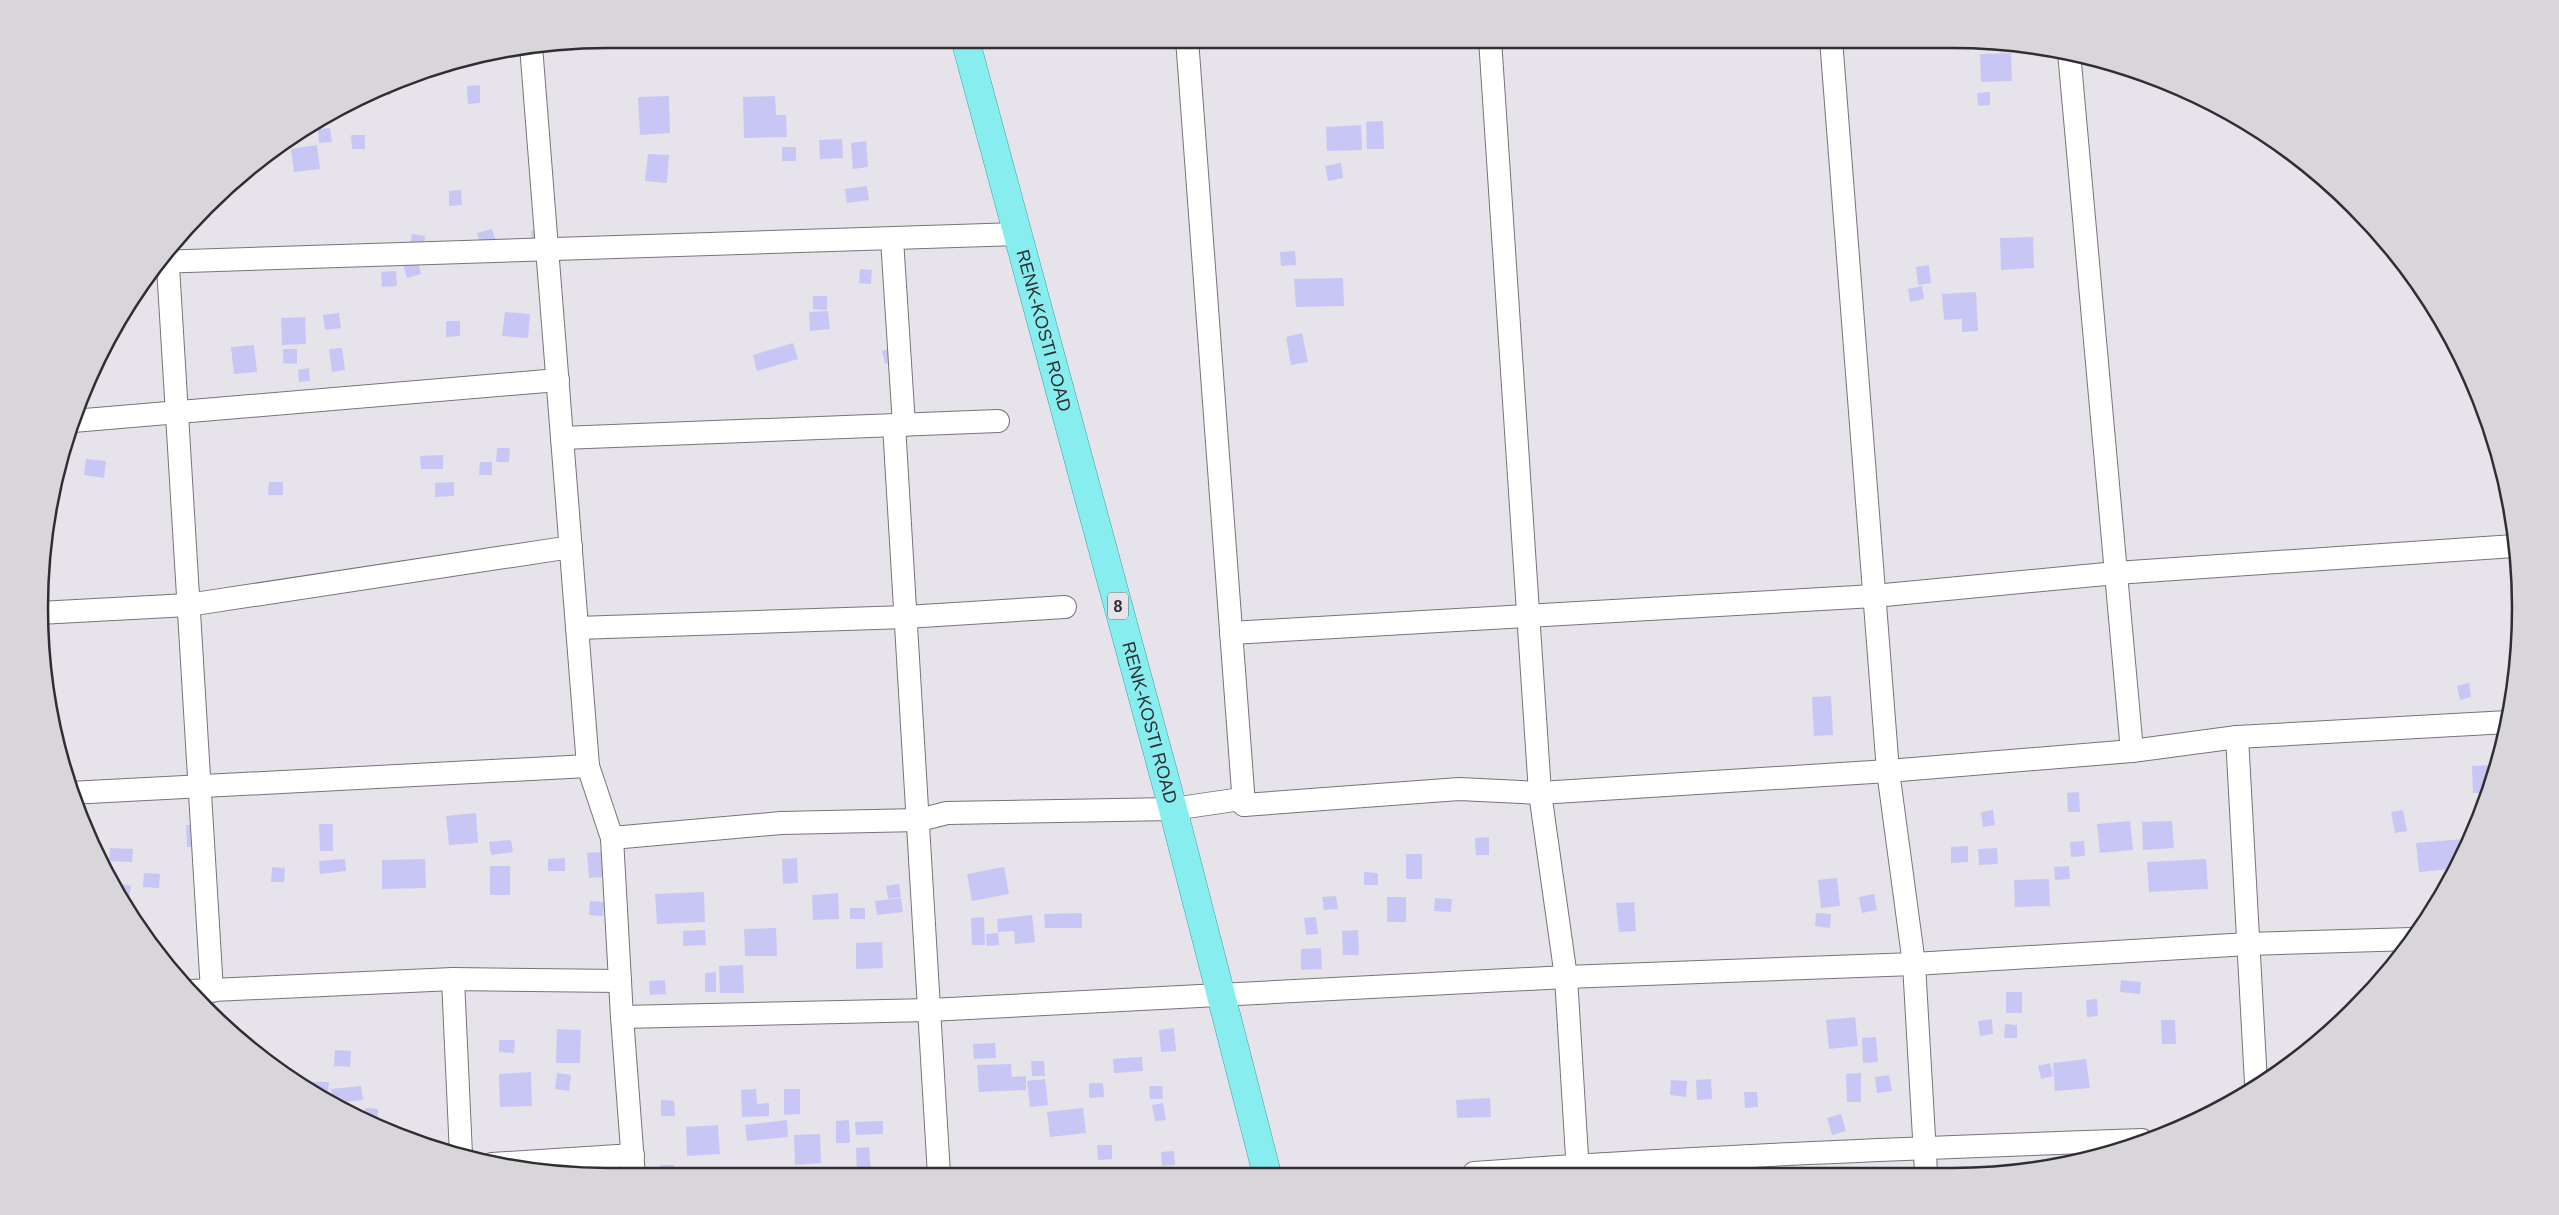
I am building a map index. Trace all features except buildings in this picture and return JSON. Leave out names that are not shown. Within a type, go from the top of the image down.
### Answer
[{"type":"main road","name":"RENK-KOSTI ROAD","points":[[967,48],[1173,809],[1222,996],[1246,1100],[1265,1168]]},
{"type":"street","points":[[1189,48],[1244,805]]},
{"type":"street","points":[[1491,48],[1540,793],[1566,977],[1578,1168]]},
{"type":"street","points":[[1832,48],[1888,771],[1914,964],[1926,1168]]},
{"type":"street","points":[[532,52],[588,766],[612,838],[622,1017],[634,1166],[558,1165]]},
{"type":"street","points":[[2070,60],[2132,751]]},
{"type":"street","points":[[170,258],[548,251],[1018,234]]},
{"type":"street","points":[[892,239],[906,617],[939,1168]]},
{"type":"street","points":[[165,265],[176,413],[198,785],[202,991],[453,980],[620,981]]},
{"type":"street","points":[[79,420],[558,380]]},
{"type":"street","points":[[562,438],[998,421]]},
{"type":"street","points":[[1231,633],[1528,614],[1874,596],[2116,573],[2508,546]]},
{"type":"street","points":[[48,613],[188,605],[571,547]]},
{"type":"street","points":[[577,628],[906,617],[1065,607]]},
{"type":"street","points":[[1244,805],[1459,789],[1540,793],[1888,771],[2132,751],[2237,737],[2500,722]]},
{"type":"street","points":[[2237,737],[2256,1077]]},
{"type":"street","points":[[78,792],[588,766]]},
{"type":"street","points":[[612,838],[781,823],[919,820],[947,813],[1173,809],[1242,799],[1244,805]]},
{"type":"street","points":[[622,1017],[930,1010],[1566,977],[1914,964],[2248,944],[2403,938]]},
{"type":"street","points":[[453,980],[461,1147]]},
{"type":"street","points":[[1595,1168],[1925,1148],[2122,1141]]}]
